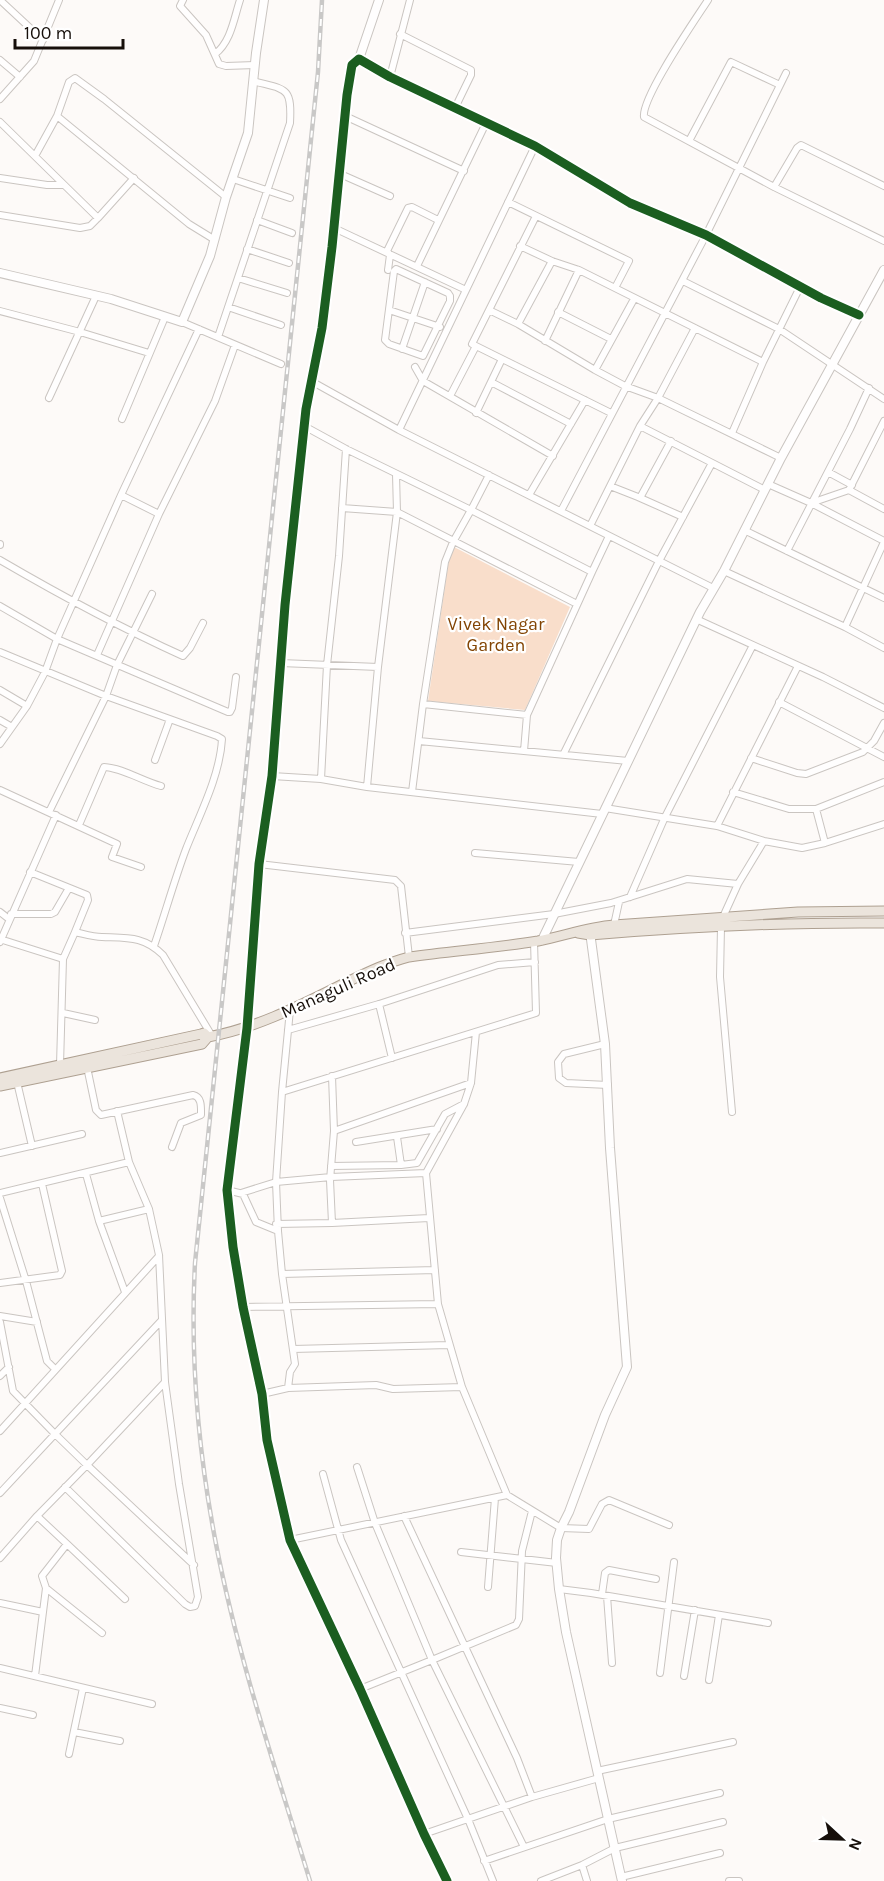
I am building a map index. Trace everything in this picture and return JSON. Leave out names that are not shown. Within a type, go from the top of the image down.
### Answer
[{"type":"main road","name":"Managuli Road","points":[[590,931],[666,928],[798,912],[884,911]]},
{"type":"main road","name":"Managuli Road","points":[[0,1086],[202,1044],[210,1036],[247,1028],[391,962],[409,957],[538,940],[614,925],[722,922],[884,923]]},
{"type":"main road","name":"Managuli Road","points":[[0,1078],[204,1033],[210,1036]]},
{"type":"street","points":[[0,0],[43,39]]},
{"type":"street","points":[[0,99],[34,61],[59,0]]},
{"type":"street","points":[[183,0],[180,6],[206,35],[219,64],[224,66],[255,65]]},
{"type":"street","points":[[215,54],[228,39],[240,0]]},
{"type":"street","points":[[182,322],[210,256],[226,197],[248,133],[264,2],[255,0]]},
{"type":"street","points":[[379,0],[359,59],[352,65],[322,328],[304,426],[285,605],[272,776],[259,864],[247,1028],[227,1190],[243,1307],[262,1394],[267,1440],[290,1540],[447,1881]]},
{"type":"street","points":[[390,76],[410,0]]},
{"type":"street","points":[[708,0],[657,82],[643,111],[646,120],[884,241]]},
{"type":"street","points":[[400,34],[471,70],[471,75],[455,108]]},
{"type":"street","points":[[359,59],[535,146],[630,203],[706,236],[800,287],[859,315]]},
{"type":"street","points":[[0,60],[20,77]]},
{"type":"street","points":[[689,141],[731,62],[780,85]]},
{"type":"street","points":[[561,511],[706,236],[786,73]]},
{"type":"street","points":[[35,156],[57,116],[69,82],[75,78],[226,197]]},
{"type":"street","points":[[218,337],[290,123],[290,97],[280,89],[253,81]]},
{"type":"street","points":[[57,116],[189,224],[215,240]]},
{"type":"street","points":[[345,116],[464,171]]},
{"type":"street","points":[[0,122],[98,218]]},
{"type":"street","points":[[417,266],[486,123]]},
{"type":"street","points":[[774,187],[801,145],[884,186]]},
{"type":"street","points":[[399,430],[535,146]]},
{"type":"street","points":[[338,172],[390,196]]},
{"type":"street","points":[[0,178],[47,185],[64,185]]},
{"type":"street","points":[[0,214],[80,228],[90,226],[134,178]]},
{"type":"street","points":[[233,179],[290,198]]},
{"type":"street","points":[[508,202],[629,261],[615,288]]},
{"type":"street","points":[[387,251],[408,208],[412,207],[438,220]]},
{"type":"street","points":[[536,216],[472,344],[611,413]]},
{"type":"street","points":[[257,220],[292,233]]},
{"type":"street","points":[[334,228],[466,290]]},
{"type":"street","points":[[520,246],[552,261],[579,270],[763,362]]},
{"type":"street","points":[[247,249],[289,263]]},
{"type":"street","points":[[387,251],[390,255],[388,270]]},
{"type":"street","points":[[518,324],[552,261]]},
{"type":"street","points":[[394,270],[426,282],[450,296],[450,301],[423,356],[388,344],[385,340],[394,270]]},
{"type":"street","points":[[544,341],[579,270]]},
{"type":"street","points":[[282,1092],[536,1013],[535,962],[538,940],[554,914],[712,588],[724,571],[781,458],[884,270]]},
{"type":"street","points":[[0,273],[96,296],[182,322],[281,364]]},
{"type":"street","points":[[238,278],[287,293]]},
{"type":"street","points":[[683,280],[779,330],[884,399]]},
{"type":"street","points":[[402,349],[426,282]]},
{"type":"street","points":[[732,433],[763,362],[800,287]]},
{"type":"street","points":[[49,398],[96,296]]},
{"type":"street","points":[[595,370],[634,299]]},
{"type":"street","points":[[228,307],[281,325]]},
{"type":"street","points":[[389,310],[447,329]]},
{"type":"street","points":[[489,310],[518,324],[625,386],[658,398],[781,458]]},
{"type":"street","points":[[0,311],[149,353]]},
{"type":"street","points":[[558,312],[611,339]]},
{"type":"street","points":[[122,418],[165,317]]},
{"type":"street","points":[[590,526],[640,426],[658,398],[695,328]]},
{"type":"street","points":[[0,744],[27,706],[45,672],[57,639],[121,495],[199,329]]},
{"type":"street","points":[[97,655],[159,514],[215,401],[235,345]]},
{"type":"street","points":[[450,396],[476,346]]},
{"type":"street","points":[[476,412],[502,359]]},
{"type":"street","points":[[416,368],[423,381],[553,456]]},
{"type":"street","points":[[311,381],[399,430],[712,588]]},
{"type":"street","points":[[490,382],[571,424]]},
{"type":"street","points":[[787,551],[868,388]]},
{"type":"street","points":[[529,495],[585,400]]},
{"type":"street","points":[[811,502],[850,488],[884,421]]},
{"type":"street","points":[[304,426],[592,572]]},
{"type":"street","points":[[640,426],[712,463],[766,487],[811,502],[884,542],[845,627]]},
{"type":"street","points":[[638,497],[643,494],[671,441]]},
{"type":"street","points":[[321,780],[327,665],[339,556],[346,449]]},
{"type":"street","points":[[564,753],[659,561],[712,463]]},
{"type":"street","points":[[828,472],[884,509]]},
{"type":"street","points":[[367,787],[378,667],[397,512],[396,474]]},
{"type":"street","points":[[412,792],[445,562],[453,542],[489,475]]},
{"type":"street","points":[[610,486],[683,517]]},
{"type":"street","points":[[121,495],[159,514]]},
{"type":"street","points":[[342,508],[397,512],[577,604]]},
{"type":"street","points":[[744,530],[884,598]]},
{"type":"street","points":[[524,751],[527,714],[609,536]]},
{"type":"street","points":[[0,560],[73,603],[183,656],[190,648],[203,623]]},
{"type":"street","points":[[724,571],[845,627],[884,648]]},
{"type":"street","points":[[63,959],[1,940],[53,813],[106,696],[117,665],[152,594]]},
{"type":"street","points":[[0,606],[57,639],[228,712],[232,708],[236,677]]},
{"type":"street","points":[[696,619],[884,708]]},
{"type":"street","points":[[630,897],[665,817],[753,645]]},
{"type":"street","points":[[0,652],[106,696],[222,739],[218,763],[201,816],[186,850],[154,946]]},
{"type":"street","points":[[281,663],[378,667]]},
{"type":"street","points":[[717,826],[798,666]]},
{"type":"street","points":[[0,690],[27,706]]},
{"type":"street","points":[[779,702],[884,756]]},
{"type":"street","points":[[423,704],[527,714]]},
{"type":"street","points":[[155,760],[170,719]]},
{"type":"street","points":[[0,720],[12,727]]},
{"type":"street","points":[[751,758],[806,774],[868,749],[884,723]]},
{"type":"street","points":[[419,741],[628,760]]},
{"type":"street","points":[[79,825],[104,767],[114,768],[161,786]]},
{"type":"street","points":[[272,776],[665,817],[717,826],[764,841],[802,848],[884,824]]},
{"type":"street","points":[[733,792],[789,809],[816,809],[884,782]]},
{"type":"street","points":[[0,790],[117,844],[112,857],[141,867]]},
{"type":"street","points":[[816,809],[825,843]]},
{"type":"street","points":[[732,1112],[720,977],[722,922],[738,884],[764,841]]},
{"type":"street","points":[[475,853],[579,862]]},
{"type":"street","points":[[259,864],[395,880],[401,886],[409,957]]},
{"type":"street","points":[[30,872],[85,894],[88,900],[63,959],[60,1065]]},
{"type":"street","points":[[405,933],[554,914],[619,902],[687,879],[738,884]]},
{"type":"street","points":[[0,912],[10,917],[51,914],[55,912],[69,888]]},
{"type":"street","points":[[614,925],[619,902]]},
{"type":"street","points":[[590,931],[605,1044],[627,1367],[605,1415],[557,1540],[558,1589],[622,1879],[720,1853]]},
{"type":"street","points":[[75,932],[100,937],[122,936],[154,946],[163,956],[210,1036]]},
{"type":"street","points":[[288,1030],[379,1004],[498,965],[535,962]]},
{"type":"street","points":[[379,1004],[392,1058]]},
{"type":"street","points":[[288,1388],[290,1372],[295,1364],[277,1227],[276,1182],[290,1010]]},
{"type":"street","points":[[63,1013],[95,1020]]},
{"type":"street","points":[[476,1032],[471,1083],[464,1104],[426,1173],[438,1304],[462,1387],[507,1495],[561,1528],[590,1529],[602,1504],[609,1500],[669,1525]]},
{"type":"street","points":[[605,1044],[564,1054],[558,1062],[559,1078],[566,1083],[608,1085]]},
{"type":"street","points":[[87,1067],[98,1113],[101,1115],[197,1096],[201,1115],[181,1123],[172,1147]]},
{"type":"street","points":[[332,1076],[334,1131],[330,1177],[332,1223]]},
{"type":"street","points":[[17,1082],[32,1146]]},
{"type":"street","points":[[334,1131],[471,1083]]},
{"type":"street","points":[[332,1166],[401,1166],[418,1162],[445,1114],[464,1104]]},
{"type":"street","points":[[65,1487],[163,1584],[190,1607],[195,1606],[198,1597],[194,1565],[179,1484],[165,1382],[159,1256],[148,1209],[129,1162],[117,1111]]},
{"type":"street","points":[[356,1142],[437,1129]]},
{"type":"street","points":[[0,1153],[82,1134]]},
{"type":"street","points":[[397,1137],[401,1166]]},
{"type":"street","points":[[0,1193],[129,1162]]},
{"type":"street","points":[[86,1173],[99,1221],[125,1292]]},
{"type":"street","points":[[227,1190],[241,1193],[276,1182],[330,1177],[426,1173]]},
{"type":"street","points":[[0,1283],[60,1275],[62,1271],[42,1184]]},
{"type":"street","points":[[241,1193],[256,1222],[277,1227],[429,1218]]},
{"type":"street","points":[[0,1198],[26,1281],[47,1361],[55,1369]]},
{"type":"street","points":[[99,1221],[148,1209]]},
{"type":"street","points":[[0,1431],[159,1256]]},
{"type":"street","points":[[282,1274],[435,1270]]},
{"type":"street","points":[[243,1307],[438,1304]]},
{"type":"street","points":[[0,1316],[37,1322]]},
{"type":"street","points":[[0,1322],[14,1391],[87,1465],[194,1565]]},
{"type":"street","points":[[0,1493],[161,1322]]},
{"type":"street","points":[[293,1349],[448,1345]]},
{"type":"street","points":[[0,1376],[9,1367]]},
{"type":"street","points":[[0,1558],[165,1382]]},
{"type":"street","points":[[262,1394],[288,1388],[376,1385],[393,1389],[462,1387]]},
{"type":"street","points":[[357,1467],[375,1523],[432,1660],[524,1847]]},
{"type":"street","points":[[323,1474],[338,1531],[468,1819],[493,1881]]},
{"type":"street","points":[[290,1540],[507,1495]]},
{"type":"street","points":[[488,1587],[495,1498]]},
{"type":"street","points":[[360,1689],[400,1671],[513,1628],[518,1623],[521,1559],[532,1511]]},
{"type":"street","points":[[37,1516],[125,1599]]},
{"type":"street","points":[[404,1516],[517,1758],[532,1797]]},
{"type":"street","points":[[35,1676],[46,1588],[42,1575],[67,1544]]},
{"type":"street","points":[[461,1552],[557,1563]]},
{"type":"street","points":[[660,1673],[674,1562]]},
{"type":"street","points":[[612,1663],[604,1595],[605,1573],[609,1570],[656,1579]]},
{"type":"street","points":[[46,1588],[102,1633]]},
{"type":"street","points":[[558,1589],[768,1623]]},
{"type":"street","points":[[0,1604],[43,1612]]},
{"type":"street","points":[[684,1676],[695,1610]]},
{"type":"street","points":[[709,1680],[719,1615]]},
{"type":"street","points":[[0,1668],[152,1704]]},
{"type":"street","points":[[69,1754],[83,1688]]},
{"type":"street","points":[[0,1708],[33,1715]]},
{"type":"street","points":[[74,1732],[120,1741]]},
{"type":"street","points":[[424,1834],[598,1774],[733,1743]]},
{"type":"street","points":[[484,1861],[608,1820],[720,1793]]},
{"type":"street","points":[[541,1881],[552,1879],[615,1848],[723,1822]]},
{"type":"street","points":[[582,1865],[587,1881]]},
{"type":"street","points":[[729,1881],[739,1881]]},
{"type":"green space","name":"Vivek Nagar Garden","points":[[454,547],[570,607],[525,710],[428,701],[449,559]]},
{"type":"railway","points":[[310,1881],[246,1671],[216,1544],[200,1439],[195,1369],[194,1298],[195,1263],[318,72],[322,0]]},
{"type":"cycle path","points":[[447,1881],[290,1540],[267,1440],[262,1394],[243,1307],[227,1190],[247,1028],[259,864],[272,776],[285,605],[306,409],[322,328],[352,65],[359,59],[390,77],[535,146],[630,203],[706,235],[821,298],[859,315]]}]
